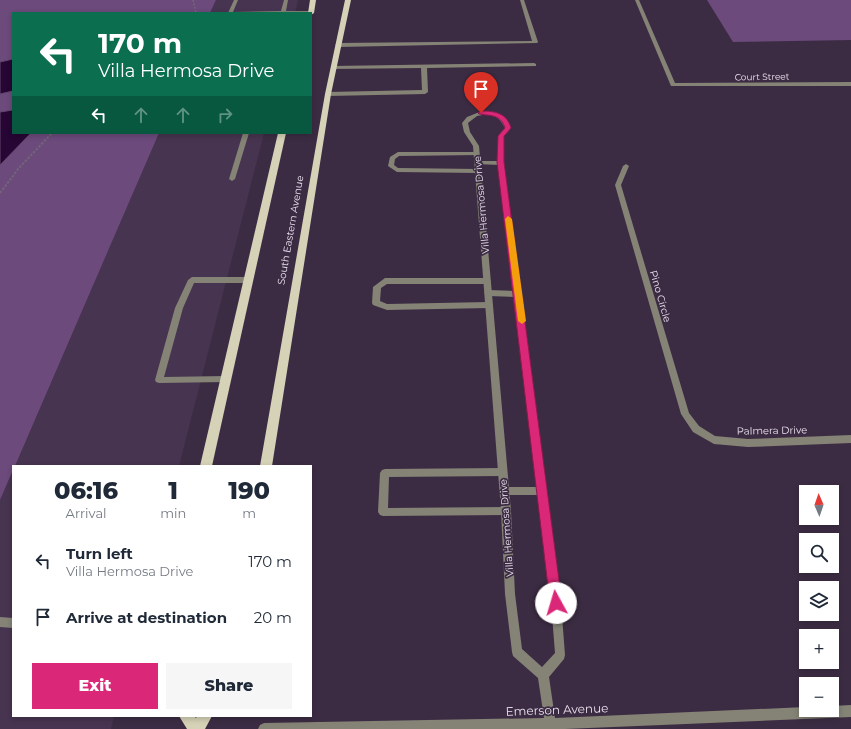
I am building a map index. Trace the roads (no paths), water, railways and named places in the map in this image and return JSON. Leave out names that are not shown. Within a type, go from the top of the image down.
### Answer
[{"type":"main road","points":[[311,12],[313,0]]},
{"type":"main road","name":"South Eastern Avenue","points":[[266,465],[328,94],[348,0]]},
{"type":"main road","points":[[206,465],[282,134]]},
{"type":"main road","points":[[187,717],[196,729],[204,717]]},
{"type":"street","points":[[231,12],[236,0]]},
{"type":"street","points":[[284,12],[286,0]]},
{"type":"street","points":[[338,45],[535,42],[522,0]]},
{"type":"street","name":"Court Street","points":[[637,0],[673,85],[851,84]]},
{"type":"street","points":[[333,68],[534,65]]},
{"type":"street","points":[[328,94],[425,92],[424,66]]},
{"type":"street","name":"Villa Hermosa Drive","points":[[492,113],[501,116],[506,121],[508,128],[501,136],[501,162],[555,590],[560,655],[544,675],[517,652],[510,594],[506,511],[476,146],[467,132],[465,123],[474,114],[492,113]]},
{"type":"street","points":[[232,179],[246,134]]},
{"type":"street","points":[[477,162],[398,154],[392,158],[391,166],[397,170],[477,162],[501,162]]},
{"type":"street","name":"Pino Circle","points":[[626,166],[618,185],[685,414],[696,429]]},
{"type":"street","points":[[226,379],[160,380],[179,308],[192,280],[249,280]]},
{"type":"street","points":[[487,281],[385,280],[377,286],[376,303],[387,307],[489,305]]},
{"type":"street","points":[[488,294],[518,294]]},
{"type":"street","name":"Palmera Drive","points":[[696,429],[714,440],[748,443],[851,439]]},
{"type":"street","points":[[502,472],[385,473],[383,512],[506,511]]},
{"type":"street","points":[[504,490],[542,491]]},
{"type":"street","points":[[0,622],[12,622]]},
{"type":"street","points":[[544,675],[550,724]]},
{"type":"street","name":"Emerson Avenue","points":[[264,729],[550,724],[851,711]]}]
